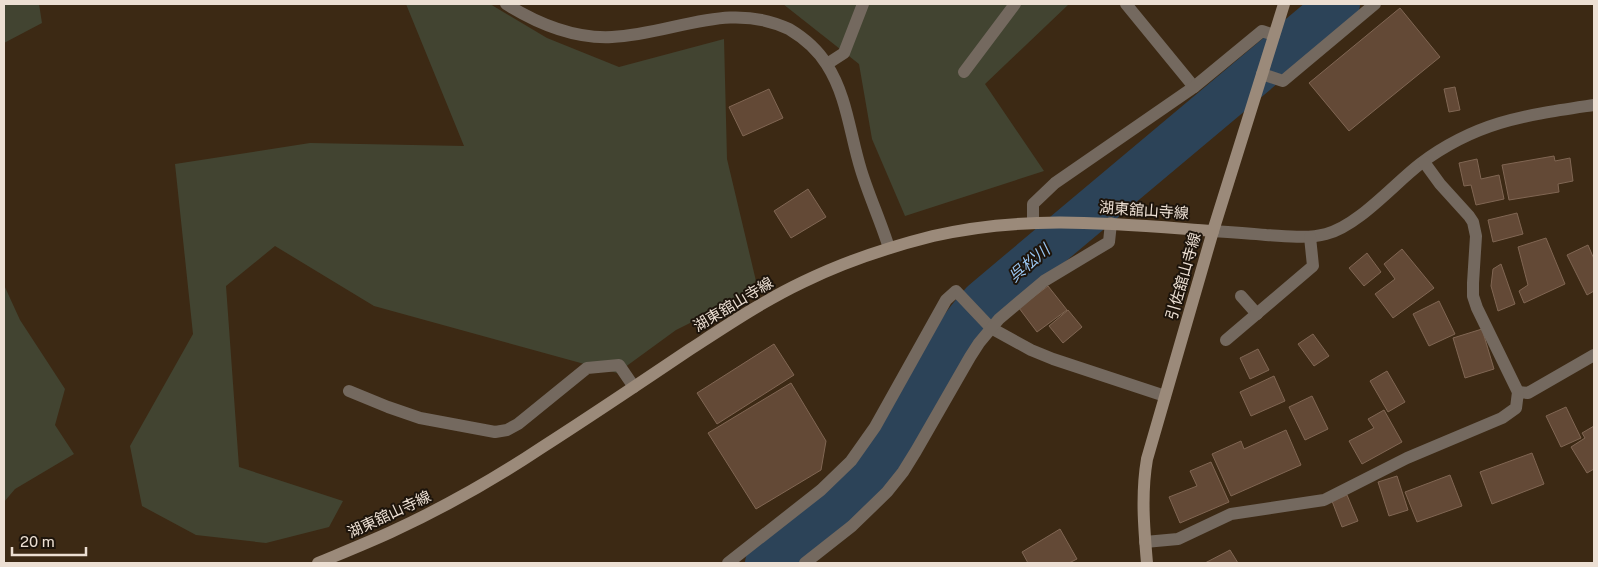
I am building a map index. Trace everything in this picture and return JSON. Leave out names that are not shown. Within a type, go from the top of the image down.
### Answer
[{"type":"main road","name":"引佐舘山寺線","points":[[1147,563],[1143,520],[1144,479],[1147,459],[1213,231],[1262,74],[1273,31],[1284,4]]},
{"type":"main road","name":"湖東舘山寺線","points":[[321,563],[391,532],[467,493],[541,449],[762,304],[811,278],[845,263],[889,248],[934,236],[979,228],[1072,222],[1213,231]]},
{"type":"street","points":[[506,4],[530,19],[550,27],[590,36],[632,35],[702,17],[722,14],[742,14],[762,18],[781,25],[799,35],[814,48],[827,64],[837,82],[861,171],[878,213],[889,248]]},
{"type":"street","points":[[827,64],[844,53],[863,4]]},
{"type":"street","points":[[964,72],[1015,4]]},
{"type":"street","points":[[1126,4],[1194,87]]},
{"type":"street","points":[[1262,74],[1283,81],[1375,4]]},
{"type":"street","points":[[1037,223],[1033,204],[1054,183],[1194,87],[1262,31],[1273,31]]},
{"type":"street","points":[[1213,231],[1310,237],[1328,234],[1344,227],[1424,162],[1464,137],[1488,126],[1529,115],[1594,105]]},
{"type":"street","points":[[1145,542],[1178,539],[1231,514],[1324,500],[1407,458],[1502,418],[1516,408],[1518,392],[1477,308],[1474,296],[1476,236],[1473,222],[1440,184],[1424,162]]},
{"type":"street","points":[[806,563],[852,526],[887,492],[903,472],[988,325],[1006,313],[1044,281],[1109,242],[1111,223]]},
{"type":"street","points":[[1226,340],[1313,266],[1310,237]]},
{"type":"street","points":[[728,563],[821,490],[851,461],[875,427],[946,300],[956,291],[988,325],[1018,343],[1053,359],[1164,396]]},
{"type":"street","points":[[1241,296],[1257,314]]},
{"type":"street","points":[[1518,392],[1528,393],[1594,356]]},
{"type":"street","points":[[349,391],[420,418],[495,432],[507,430],[518,424],[587,368],[619,364],[634,387]]},
{"type":"green space","points":[[4,4],[39,4],[42,23],[4,43]]},
{"type":"green space","points":[[406,4],[490,4],[547,38],[619,67],[724,39],[727,159],[756,281],[742,297],[676,330],[617,373],[374,306],[275,246],[226,286],[239,467],[343,501],[329,527],[266,543],[196,535],[142,506],[130,446],[193,334],[175,164],[310,143],[464,146]]},
{"type":"green space","points":[[783,4],[1069,4],[985,84],[1044,171],[905,216],[872,139],[859,64]]},
{"type":"green space","points":[[4,285],[20,320],[65,389],[55,425],[74,454],[15,489],[4,502]]},
{"type":"building","points":[[1400,8],[1440,57],[1349,131],[1309,83]]},
{"type":"building","points":[[1455,87],[1460,110],[1449,112],[1444,89]]},
{"type":"building","points":[[769,89],[783,118],[743,136],[729,107]]},
{"type":"building","points":[[1554,156],[1555,161],[1570,158],[1573,181],[1558,184],[1559,192],[1509,200],[1502,165]]},
{"type":"building","points":[[1477,159],[1481,179],[1499,175],[1504,199],[1476,205],[1471,185],[1464,186],[1459,163]]},
{"type":"building","points":[[808,189],[826,217],[791,238],[774,211]]},
{"type":"building","points":[[1517,213],[1523,234],[1493,242],[1488,220]]},
{"type":"building","points":[[1546,238],[1565,284],[1524,303],[1519,291],[1528,285],[1518,247]]},
{"type":"building","points":[[1588,245],[1594,259],[1594,291],[1587,295],[1567,255]]},
{"type":"building","points":[[1402,249],[1434,288],[1393,318],[1375,294],[1395,279],[1384,264]]},
{"type":"building","points":[[1367,253],[1381,272],[1364,286],[1349,268]]},
{"type":"building","points":[[1501,264],[1515,304],[1498,311],[1491,286],[1493,269]]},
{"type":"building","points":[[1048,286],[1067,310],[1037,332],[1019,308]]},
{"type":"building","points":[[1439,301],[1455,334],[1429,346],[1413,314]]},
{"type":"building","points":[[1068,310],[1082,327],[1063,343],[1049,326]]},
{"type":"building","points":[[1482,329],[1494,369],[1465,378],[1453,338]]},
{"type":"building","points":[[1313,334],[1329,356],[1314,366],[1298,344]]},
{"type":"building","points":[[774,344],[794,375],[717,424],[697,393]]},
{"type":"building","points":[[1258,349],[1269,370],[1250,379],[1240,358]]},
{"type":"building","points":[[1387,371],[1405,402],[1388,412],[1370,381]]},
{"type":"building","points":[[1274,376],[1285,401],[1251,416],[1240,392]]},
{"type":"building","points":[[791,383],[826,441],[821,470],[756,509],[708,433]]},
{"type":"building","points":[[1312,396],[1328,429],[1305,440],[1289,407]]},
{"type":"building","points":[[1566,407],[1581,438],[1561,447],[1546,416]]},
{"type":"building","points":[[1384,410],[1402,442],[1362,464],[1349,441],[1374,428],[1368,419]]},
{"type":"building","points":[[1594,426],[1594,469],[1587,473],[1571,447],[1585,438],[1582,433]]},
{"type":"building","points":[[1286,430],[1301,465],[1231,496],[1212,454],[1241,441],[1244,449]]},
{"type":"building","points":[[1532,453],[1544,484],[1492,504],[1480,472]]},
{"type":"building","points":[[1211,462],[1229,502],[1180,523],[1169,497],[1197,486],[1190,471]]},
{"type":"building","points":[[1450,475],[1462,506],[1417,522],[1405,492]]},
{"type":"building","points":[[1397,476],[1408,510],[1389,516],[1378,482]]},
{"type":"building","points":[[1347,495],[1358,521],[1342,527],[1332,501]]},
{"type":"building","points":[[1060,529],[1077,559],[1069,563],[1028,563],[1022,552]]},
{"type":"building","points":[[1230,550],[1238,563],[1205,563]]},
{"type":"waterway","name":"呉松川","points":[[767,563],[829,515],[870,474],[895,439],[954,339],[983,302],[1338,4]]}]
